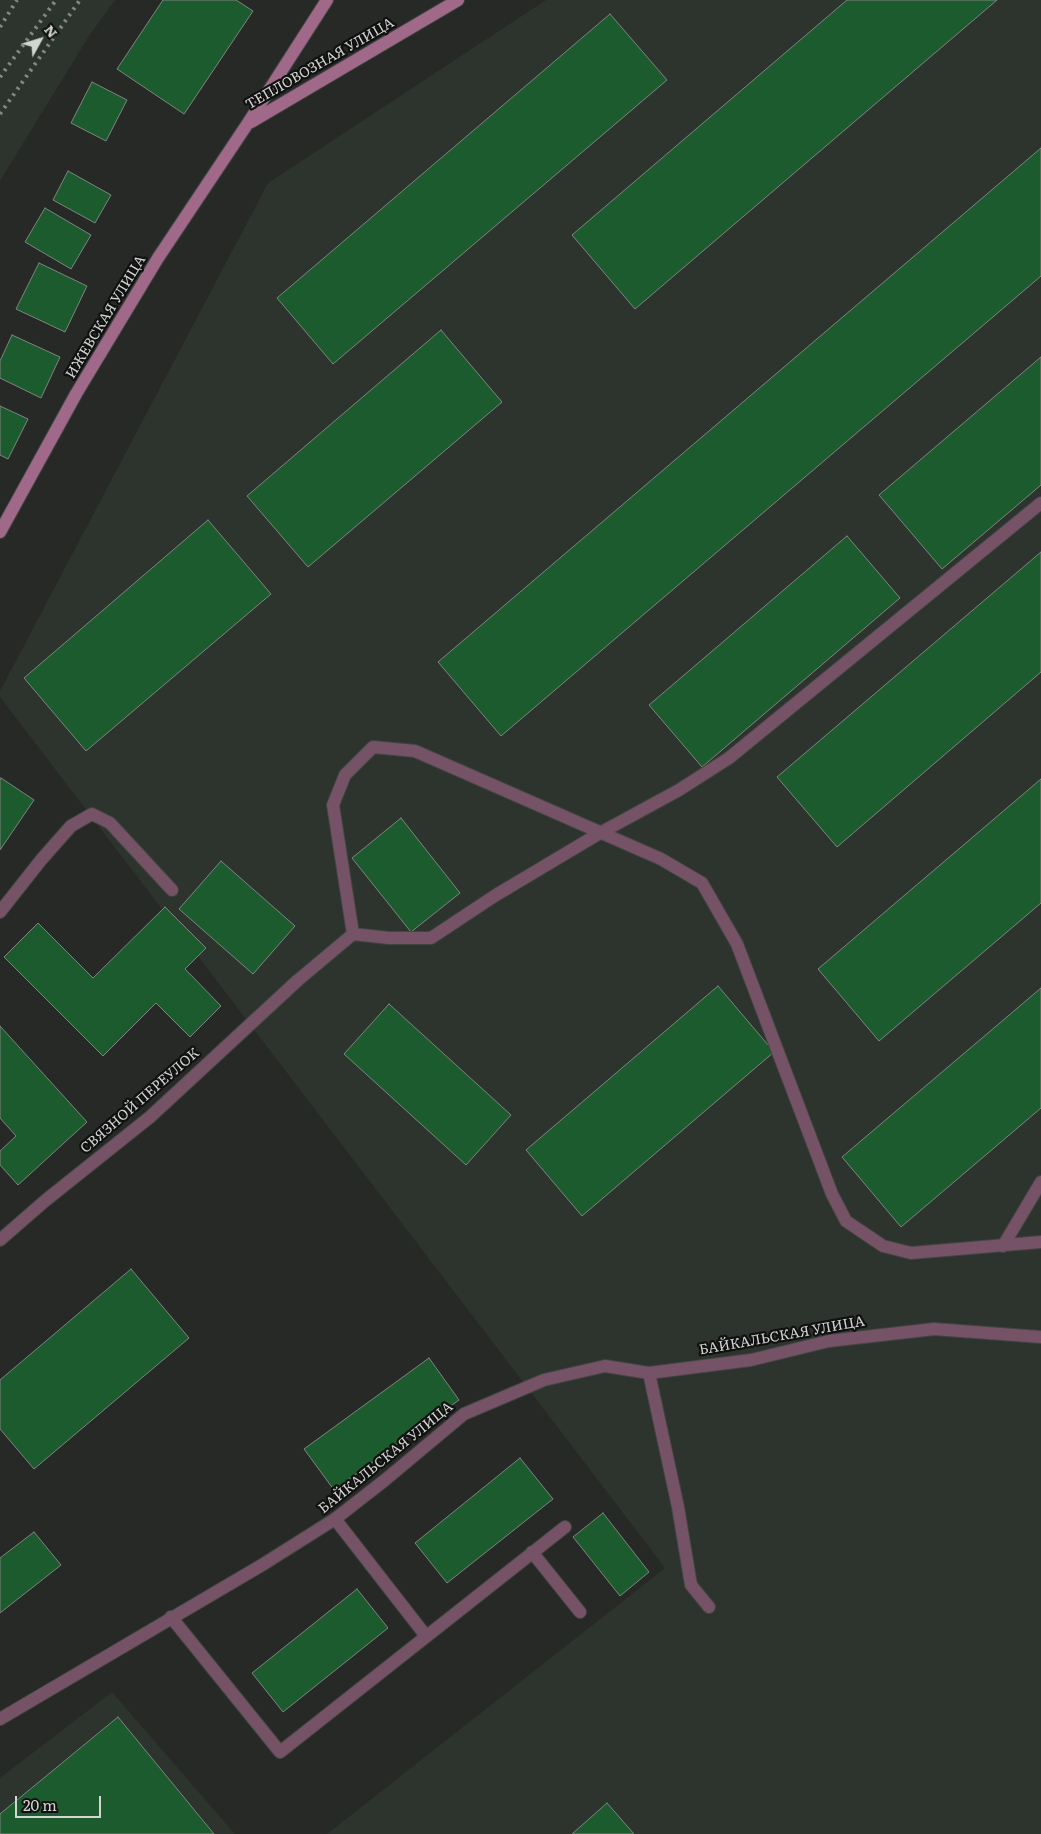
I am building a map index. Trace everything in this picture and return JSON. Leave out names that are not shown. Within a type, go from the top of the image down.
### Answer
[{"type":"street","name":"ИЖЕВСКАЯ УЛИЦА","points":[[0,532],[76,394],[158,258],[328,0]]},
{"type":"street","name":"ТЕПЛОВОЗНАЯ УЛИЦА","points":[[248,123],[458,0]]},
{"type":"street","points":[[1041,503],[729,758],[679,790],[600,833],[496,895],[431,938],[389,938],[353,934],[333,805],[345,775],[373,747],[414,751],[600,833],[661,859],[702,883],[737,944],[832,1194],[846,1221],[883,1246],[911,1253],[1041,1242]]},
{"type":"street","points":[[0,912],[40,860],[71,826],[92,814],[110,823],[172,890]]},
{"type":"street","name":"СВЯЗНОЙ ПЕРЕУЛОК","points":[[0,1240],[46,1200],[150,1117],[297,981],[353,934]]},
{"type":"street","points":[[1004,1246],[1041,1182]]},
{"type":"street","name":"БАЙКАЛЬСКАЯ УЛИЦА","points":[[0,1719],[262,1565],[335,1519],[464,1414],[544,1380],[605,1366],[649,1373],[751,1360],[829,1341],[934,1329],[1041,1337]]},
{"type":"street","points":[[649,1373],[678,1507],[691,1585],[709,1607]]},
{"type":"street","points":[[335,1519],[426,1636]]},
{"type":"street","points":[[171,1617],[280,1752],[565,1527]]},
{"type":"street","points":[[532,1552],[580,1612]]},
{"type":"shaded area","points":[[0,0],[115,0],[89,36],[0,181]]},
{"type":"shaded area","points":[[546,0],[1041,0],[1041,1834],[327,1834],[665,1568],[0,697],[0,691],[268,183]]},
{"type":"shaded area","points":[[112,1692],[235,1834],[0,1834],[0,1778]]},
{"type":"building","points":[[163,0],[236,0],[253,11],[184,114],[117,69]]},
{"type":"building","points":[[847,0],[997,0],[635,309],[572,235]]},
{"type":"building","points":[[610,14],[667,80],[333,364],[277,298]]},
{"type":"building","points":[[92,82],[127,100],[106,141],[71,123]]},
{"type":"building","points":[[1041,148],[1041,276],[501,736],[438,662]]},
{"type":"building","points":[[68,171],[111,195],[95,223],[53,200]]},
{"type":"building","points":[[45,208],[91,235],[71,269],[25,242]]},
{"type":"building","points":[[39,263],[87,286],[65,332],[16,309]]},
{"type":"building","points":[[441,330],[502,402],[308,567],[247,496]]},
{"type":"building","points":[[12,335],[60,357],[41,398],[0,378],[0,361]]},
{"type":"building","points":[[1041,357],[1041,485],[942,569],[879,495]]},
{"type":"building","points":[[0,406],[28,419],[8,459],[0,455]]},
{"type":"building","points":[[208,520],[271,594],[86,751],[24,678]]},
{"type":"building","points":[[847,536],[900,598],[702,767],[649,705]]},
{"type":"building","points":[[1041,552],[1041,672],[837,847],[777,777]]},
{"type":"building","points":[[1,778],[34,800],[0,850],[0,780]]},
{"type":"building","points":[[1041,779],[1041,903],[879,1041],[818,969]]},
{"type":"building","points":[[401,818],[460,893],[411,932],[352,858]]},
{"type":"building","points":[[221,861],[295,926],[253,974],[179,909]]},
{"type":"building","points":[[165,907],[206,948],[185,969],[221,1006],[190,1037],[156,1003],[103,1056],[4,957],[38,923],[93,978]]},
{"type":"building","points":[[718,986],[774,1052],[582,1216],[526,1150]]},
{"type":"building","points":[[1041,988],[1041,1108],[901,1227],[842,1157]]},
{"type":"building","points":[[389,1004],[511,1115],[466,1165],[344,1054]]},
{"type":"building","points":[[0,1026],[87,1122],[18,1185],[0,1165],[0,1151],[16,1136],[0,1118]]},
{"type":"building","points":[[131,1269],[189,1338],[34,1469],[0,1429],[0,1380]]},
{"type":"building","points":[[429,1358],[459,1400],[334,1490],[304,1449]]},
{"type":"building","points":[[520,1458],[553,1499],[447,1583],[415,1543]]},
{"type":"building","points":[[603,1513],[649,1572],[620,1596],[573,1537]]},
{"type":"building","points":[[34,1532],[61,1565],[0,1613],[0,1558]]},
{"type":"building","points":[[357,1589],[388,1628],[283,1712],[252,1673]]},
{"type":"building","points":[[118,1717],[214,1834],[0,1834],[0,1814]]},
{"type":"building","points":[[607,1803],[634,1834],[572,1834]]},
{"type":"railway","points":[[0,27],[17,0]]},
{"type":"railway","points":[[0,77],[56,0]]},
{"type":"railway","points":[[0,114],[80,0]]}]
